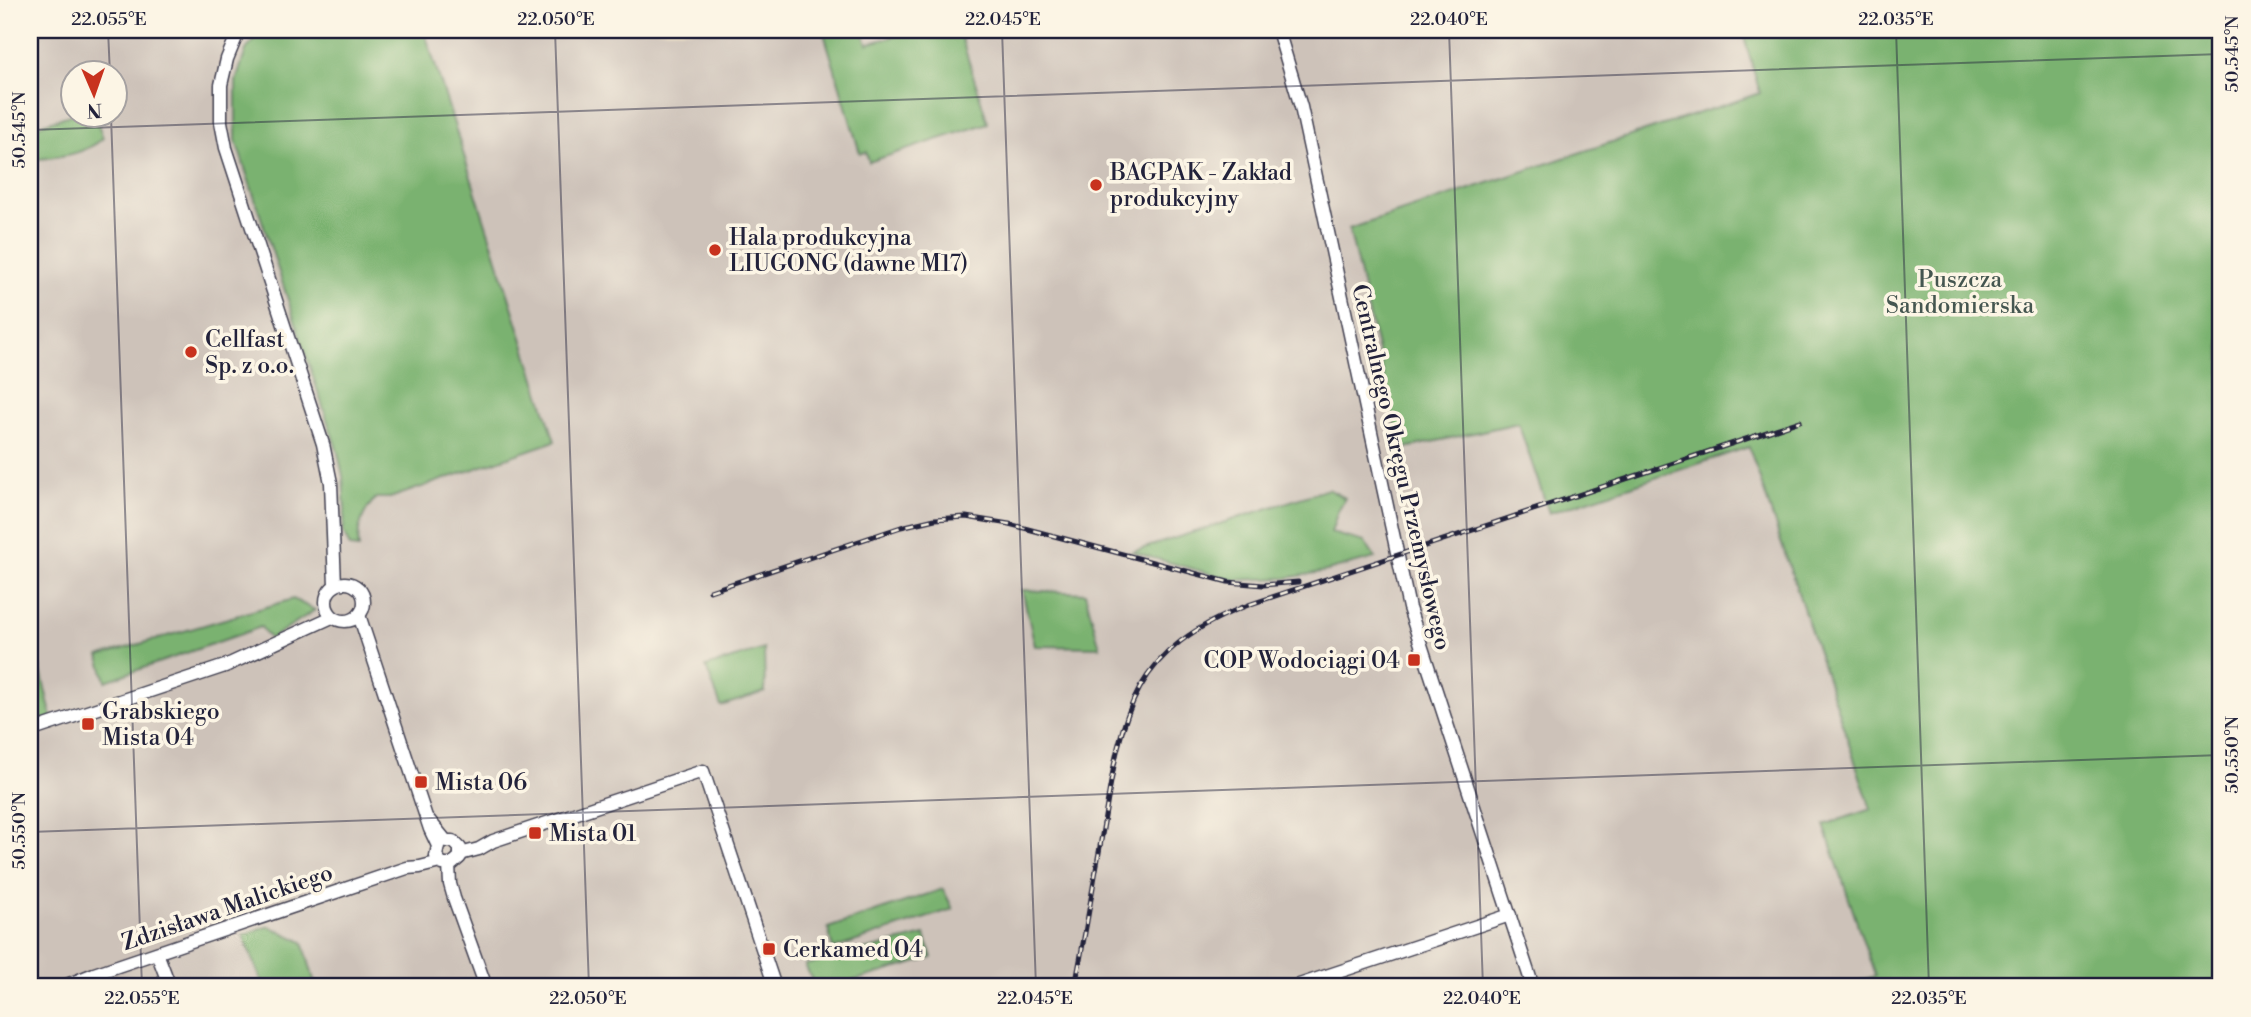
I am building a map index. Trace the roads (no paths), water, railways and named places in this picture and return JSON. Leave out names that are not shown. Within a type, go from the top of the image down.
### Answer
[{"type":"street","points":[[239,30],[223,73],[221,122],[234,175],[323,444],[331,483],[335,586]]},
{"type":"street","name":"Centralnego Okręgu Przemysłowego","points":[[1278,30],[1301,107],[1409,608],[1533,987]]},
{"type":"street","points":[[335,545],[349,584]]},
{"type":"street","points":[[329,612],[327,594],[335,586],[349,584],[357,588],[363,599],[353,618]]},
{"type":"street","points":[[30,731],[226,666],[329,612],[353,618]]},
{"type":"street","points":[[353,618],[397,714],[428,819],[447,852],[454,898],[486,987]]},
{"type":"street","name":"Zdzisława Malickiego","points":[[62,987],[407,868],[420,867],[447,852],[493,841],[703,771],[775,987]]},
{"type":"street","points":[[1293,987],[1510,915]]},
{"type":"street","points":[[157,953],[170,987]]},
{"type":"railway","points":[[1075,987],[1117,751],[1126,719],[1139,690],[1156,665],[1180,642],[1211,622],[1251,604],[1800,421]]},
{"type":"railway","points":[[710,591],[901,527],[935,519],[966,517],[1009,524],[1228,582],[1263,585],[1298,582]]},
{"type":"place","name":"BAGPAK - Zakład produkcyjny","points":[[1096,185]]},
{"type":"place","name":"Hala produkcyjna LIUGONG (dawne M17)","points":[[715,250]]},
{"type":"place","name":"Cellfast Sp. z o.o.","points":[[191,352]]},
{"type":"place","name":"COP Wodociągi 04","points":[[1414,660]]},
{"type":"place","name":"Grabskiego Mista 04","points":[[88,724]]},
{"type":"place","name":"Mista 06","points":[[421,782]]},
{"type":"place","name":"Mista 01","points":[[535,833]]},
{"type":"place","name":"Cerkamed 04","points":[[769,949]]},
{"type":"park label","name":"Puszcza Sandomierska","points":[[1960,292]]}]
